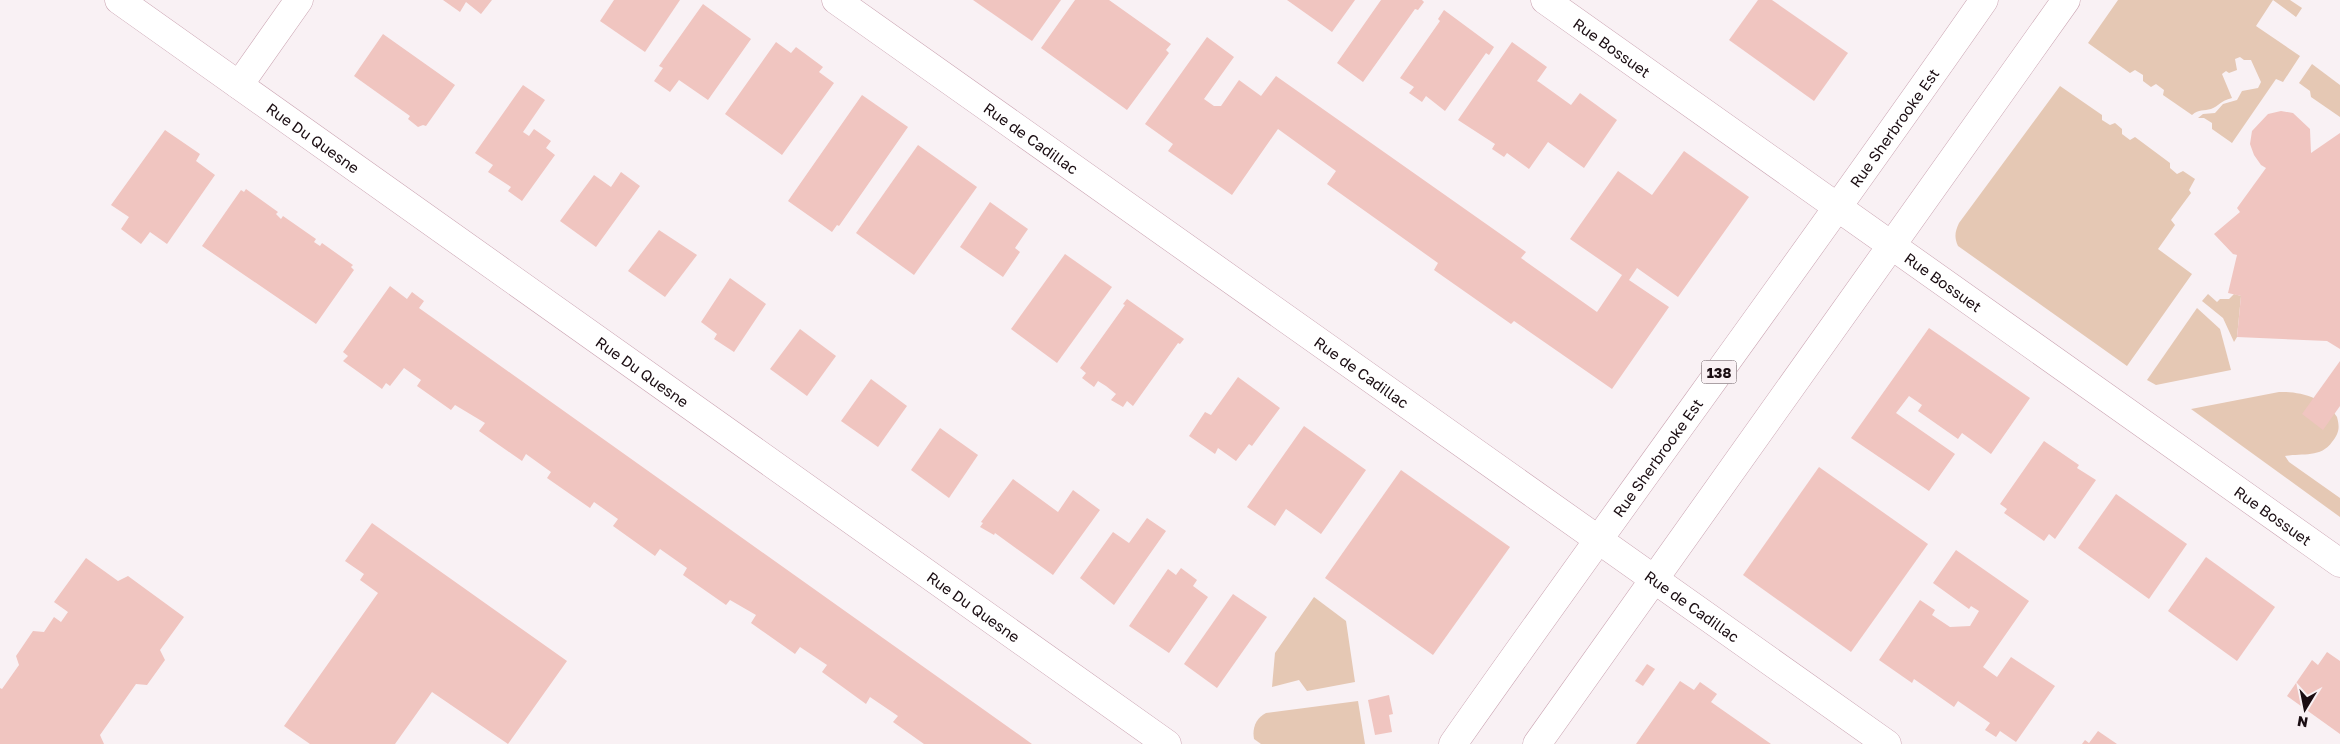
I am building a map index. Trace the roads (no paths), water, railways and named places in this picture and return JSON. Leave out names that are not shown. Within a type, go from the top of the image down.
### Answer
[{"type":"street","name":"Rue Du Quesne","points":[[120,0],[1167,744]]},
{"type":"street","points":[[239,85],[299,0]]},
{"type":"street","name":"Rue de Cadillac","points":[[836,0],[1887,744]]},
{"type":"street","name":"Rue Bossuet","points":[[1545,0],[2340,563]]},
{"type":"street","name":"Rue Sherbrooke Est","points":[[1453,744],[1598,538],[1838,209],[1984,0]]},
{"type":"street","points":[[1537,744],[2066,0]]}]
